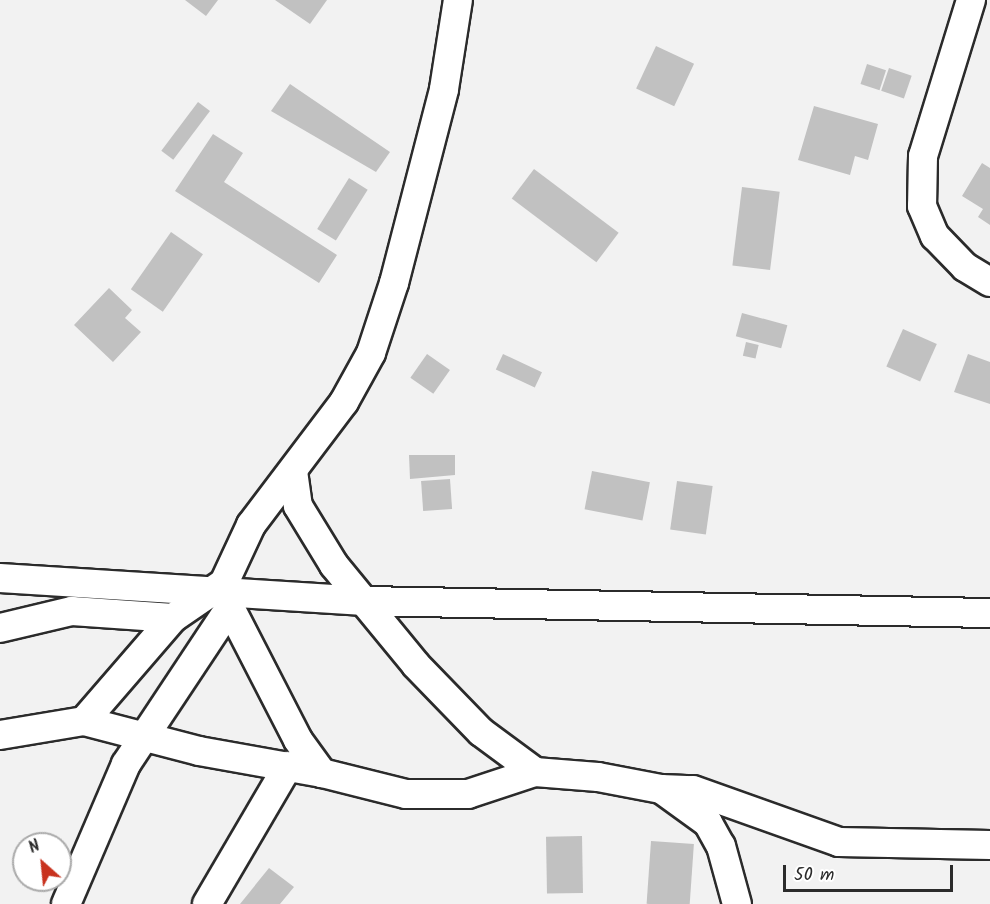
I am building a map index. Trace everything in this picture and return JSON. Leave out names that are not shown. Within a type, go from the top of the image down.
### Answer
[{"type":"street","points":[[66,904],[126,764],[223,597],[224,583],[251,525],[344,402],[371,353],[394,283],[444,89],[458,0]]},
{"type":"street","points":[[971,0],[923,156],[922,206],[935,236],[965,267],[990,282]]},
{"type":"street","points":[[293,471],[298,506],[308,526],[364,601],[416,664],[481,732],[535,772]]},
{"type":"street","points":[[0,578],[223,597],[990,613]]},
{"type":"street","points":[[84,721],[173,618],[223,597]]},
{"type":"street","points":[[223,597],[298,740],[322,773]]},
{"type":"street","points":[[0,628],[72,611],[173,618]]},
{"type":"street","points":[[0,735],[84,721],[142,738],[322,773],[375,789],[442,796],[484,790],[535,772],[598,777],[661,789],[693,789],[839,842],[990,845]]},
{"type":"street","points":[[207,904],[288,766]]},
{"type":"street","points":[[661,789],[708,823],[721,846],[737,904]]},
{"type":"building","points":[[185,0],[218,0],[206,16]]},
{"type":"building","points":[[275,0],[327,0],[310,24]]},
{"type":"building","points":[[656,46],[694,64],[674,106],[636,89]]},
{"type":"building","points":[[867,64],[886,70],[880,90],[861,84]]},
{"type":"building","points":[[889,68],[912,76],[904,99],[881,91]]},
{"type":"building","points":[[290,84],[390,152],[376,172],[271,111]]},
{"type":"building","points":[[198,102],[210,111],[173,160],[161,151]]},
{"type":"building","points":[[814,106],[878,124],[868,160],[855,156],[850,175],[798,160]]},
{"type":"building","points":[[213,134],[243,153],[224,182],[337,255],[319,283],[175,191]]},
{"type":"building","points":[[982,163],[990,168],[990,225],[978,217],[983,209],[962,196]]},
{"type":"building","points":[[534,169],[619,233],[596,262],[512,199]]},
{"type":"building","points":[[349,178],[368,190],[336,241],[317,229]]},
{"type":"building","points":[[742,187],[780,192],[770,270],[732,265]]},
{"type":"building","points":[[171,232],[203,254],[163,312],[131,289]]},
{"type":"building","points":[[109,288],[132,310],[125,318],[141,332],[113,362],[74,325]]},
{"type":"building","points":[[742,313],[787,325],[781,348],[736,336]]},
{"type":"building","points":[[903,329],[937,344],[920,382],[886,366]]},
{"type":"building","points":[[746,342],[759,345],[756,359],[743,356]]},
{"type":"building","points":[[427,354],[450,370],[433,394],[410,378]]},
{"type":"building","points":[[503,354],[542,372],[535,388],[496,369]]},
{"type":"building","points":[[968,354],[990,362],[990,404],[954,392]]},
{"type":"building","points":[[409,455],[455,455],[455,475],[410,479]]},
{"type":"building","points":[[592,471],[650,482],[642,521],[585,509]]},
{"type":"building","points":[[450,479],[452,509],[423,511],[421,481]]},
{"type":"building","points":[[677,481],[713,486],[706,535],[670,530]]},
{"type":"building","points":[[582,836],[583,893],[547,894],[546,837]]},
{"type":"building","points":[[651,841],[694,844],[690,904],[647,904]]},
{"type":"building","points":[[269,868],[294,887],[280,904],[240,904]]}]
